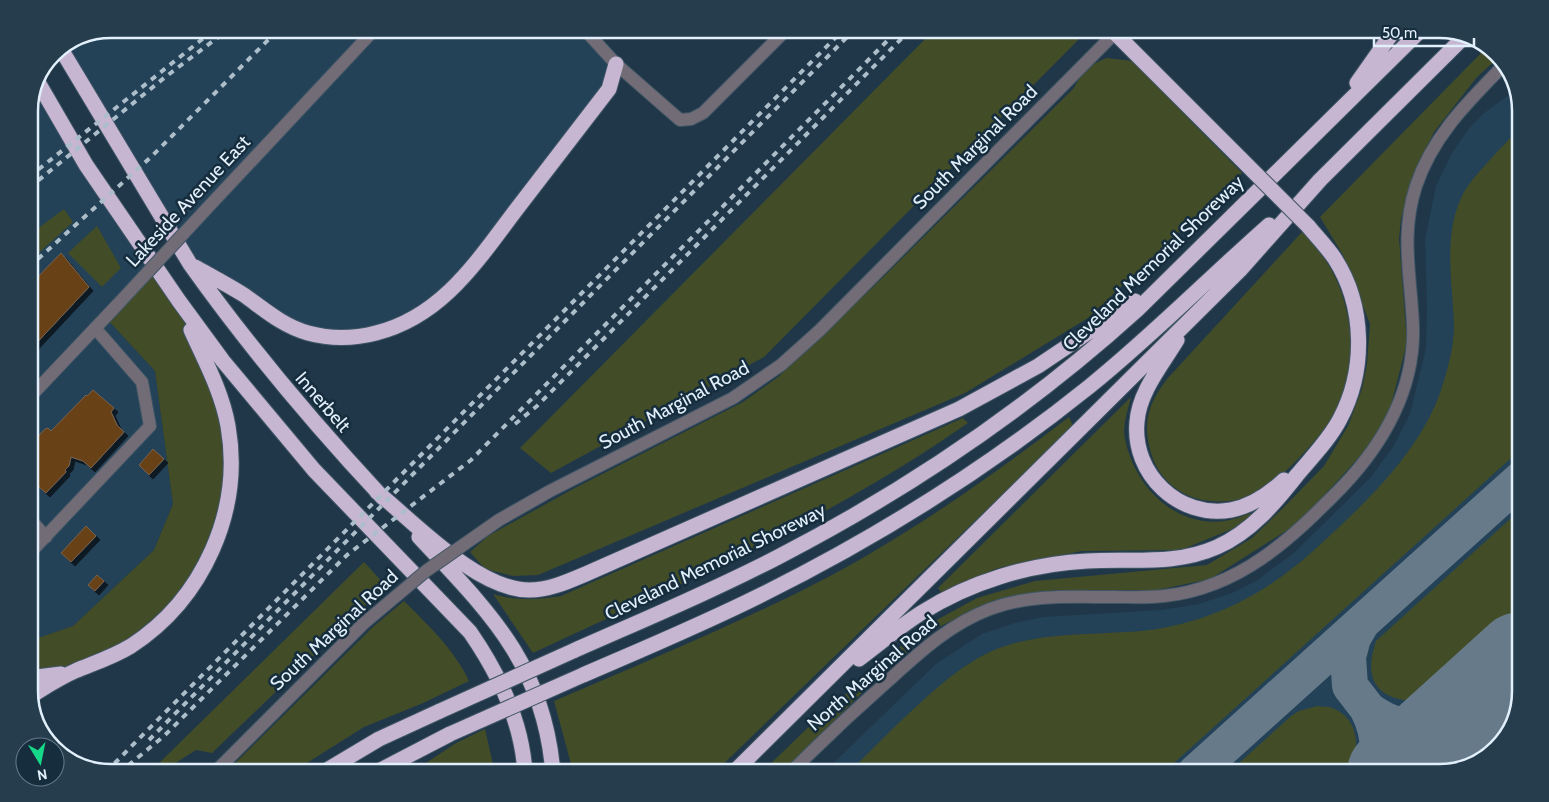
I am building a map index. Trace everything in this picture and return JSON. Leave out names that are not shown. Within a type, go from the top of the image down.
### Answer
[{"type":"highway","points":[[808,698],[908,621],[954,595],[985,582],[1015,572],[1063,563],[1100,560],[1159,561],[1182,558],[1228,542],[1250,526],[1272,505],[1328,438],[1349,399],[1357,367],[1359,336],[1356,315],[1346,281],[1336,260],[1308,226],[1123,37]]},
{"type":"highway","points":[[1338,112],[1390,37]]},
{"type":"highway","name":"Cleveland Memorial Shoreway","points":[[337,764],[379,739],[440,710],[753,570],[823,534],[905,485],[985,432],[1063,374],[1130,316],[1414,37]]},
{"type":"highway","points":[[392,764],[450,734],[760,595],[890,526],[948,489],[1012,445],[1090,386],[1320,180],[1460,41]]},
{"type":"highway","name":"Innerbelt","points":[[64,54],[190,264],[272,373],[325,436],[489,614],[513,647],[540,707],[546,727],[552,764]]},
{"type":"highway","points":[[190,264],[243,295],[278,321],[308,333],[335,337],[367,335],[410,321],[432,308],[462,280],[609,89],[616,64]]},
{"type":"highway","points":[[41,89],[86,165],[179,301],[244,387],[314,470],[470,632],[485,654],[506,696],[521,741],[524,764]]},
{"type":"highway","points":[[742,764],[1240,270],[1320,180]]},
{"type":"highway","points":[[377,492],[465,565],[487,579],[520,590],[551,587],[573,580],[959,409],[1038,366],[1171,277]]},
{"type":"highway","points":[[38,692],[75,671],[102,661],[130,646],[170,614],[199,576],[214,548],[229,494],[231,466],[228,424],[218,388],[179,301]]},
{"type":"highway","points":[[1188,321],[1146,392],[1138,412],[1137,432],[1139,451],[1147,471],[1158,485],[1173,498],[1196,508],[1231,510],[1266,495],[1312,457]]},
{"type":"highway","points":[[38,677],[75,671]]},
{"type":"street","name":"Lakeside Avenue East","points":[[38,388],[367,37]]},
{"type":"street","points":[[591,37],[616,64],[680,120],[691,120],[703,113],[779,37]]},
{"type":"street","name":"South Marginal Road","points":[[223,764],[363,624],[426,571],[499,520],[550,491],[708,412],[781,365],[820,330],[1111,37]]},
{"type":"street","name":"North Marginal Road","points":[[800,764],[910,661],[938,638],[964,621],[997,607],[1034,598],[1162,597],[1193,591],[1221,582],[1265,558],[1289,538],[1340,488],[1376,446],[1393,418],[1404,388],[1413,340],[1406,243],[1411,207],[1422,170],[1449,123],[1499,70]]},
{"type":"street","points":[[38,545],[150,426],[142,382],[95,328]]},
{"type":"street","points":[[38,528],[46,537]]},
{"type":"shaded area","points":[[110,37],[591,37],[616,64],[613,80],[462,280],[421,315],[326,337],[190,264],[65,54],[74,47],[87,41]]},
{"type":"shaded area","points":[[41,88],[151,268],[105,317],[155,371],[173,504],[154,550],[73,626],[38,638],[38,105]]},
{"type":"shaded area","points":[[1510,94],[1512,692],[1509,711],[1504,724],[1487,746],[1471,757],[1448,764],[832,764],[937,663],[982,634],[1015,623],[1043,617],[1161,610],[1199,604],[1232,593],[1256,581],[1295,552],[1371,477],[1393,447],[1410,414],[1426,348],[1425,240],[1436,186],[1452,153],[1470,127],[1483,114]]},
{"type":"green space","points":[[927,37],[1081,37],[764,357],[551,473],[520,448]]},
{"type":"green space","points":[[1482,52],[1493,62],[1477,77],[1434,132],[1413,175],[1401,219],[1399,238],[1407,343],[1390,409],[1371,444],[1300,522],[1210,579],[1157,590],[1054,590],[977,608],[931,631],[865,690],[790,764],[770,764],[820,716],[922,628],[977,598],[1035,581],[1207,565],[1252,538],[1283,508],[1324,466],[1348,426],[1362,389],[1367,364],[1370,324],[1343,255],[1320,217]]},
{"type":"green space","points":[[1107,58],[1132,61],[1242,173],[1088,318],[965,393],[538,575],[513,576],[485,569],[470,552],[488,536],[573,489],[743,402],[778,377],[871,289],[1074,88],[1087,69]]},
{"type":"green space","points":[[1511,137],[1512,458],[1173,764],[857,764],[937,688],[956,673],[994,650],[1026,640],[1152,630],[1202,618],[1249,597],[1271,584],[1292,569],[1350,517],[1405,456],[1420,434],[1442,387],[1453,341],[1454,326],[1450,259],[1453,226],[1463,194]]},
{"type":"green space","points":[[64,209],[73,222],[38,254],[38,228]]},
{"type":"green space","points":[[97,226],[121,268],[102,287],[68,253]]},
{"type":"green space","points":[[1302,232],[1326,261],[1341,291],[1346,308],[1351,342],[1351,359],[1346,393],[1341,404],[1320,434],[1291,466],[1264,489],[1237,500],[1222,502],[1206,501],[1192,497],[1167,481],[1151,453],[1148,442],[1147,423],[1151,405],[1167,379]]},
{"type":"green space","points":[[151,268],[179,301],[218,388],[229,494],[191,589],[116,654],[38,676],[38,638],[73,626],[154,550],[173,504],[155,371],[105,317]]},
{"type":"green space","points":[[1131,397],[1125,423],[1125,439],[1131,460],[1141,479],[1155,495],[1170,508],[1188,517],[1208,521],[1228,520],[1250,513],[1253,517],[1232,529],[1181,550],[1082,551],[998,568],[941,592],[938,588]]},
{"type":"green space","points":[[1069,417],[1073,426],[723,764],[571,764],[554,701],[739,621],[799,592],[905,533],[1005,465]]},
{"type":"green space","points":[[963,418],[968,423],[916,458],[810,520],[701,575],[533,653],[493,594],[527,599],[561,596]]},
{"type":"green space","points":[[1512,518],[1512,624],[1425,701],[1397,699],[1379,688],[1374,680],[1371,669],[1376,641]]},
{"type":"green space","points":[[364,562],[386,586],[212,753],[196,750],[174,764],[158,764]]},
{"type":"green space","points":[[404,601],[448,648],[469,681],[423,703],[364,727],[305,764],[234,764],[374,626]]},
{"type":"green space","points":[[1317,706],[1330,707],[1341,713],[1348,720],[1353,728],[1356,746],[1351,764],[1238,764],[1291,716],[1299,711]]},
{"type":"green space","points":[[1510,706],[1499,732],[1487,746],[1476,754],[1484,729]]},
{"type":"green space","points":[[485,729],[493,764],[424,764],[456,743]]},
{"type":"building","points":[[61,253],[89,287],[38,341],[38,277]]},
{"type":"building","points":[[93,390],[114,408],[111,412],[117,425],[124,432],[91,468],[83,461],[71,457],[69,466],[65,470],[66,472],[46,493],[38,486],[38,436],[45,429],[48,428],[51,431]]},
{"type":"building","points":[[153,449],[164,459],[149,475],[139,465]]},
{"type":"building","points":[[86,526],[96,536],[71,562],[61,553]]},
{"type":"building","points":[[97,575],[104,581],[95,591],[88,585]]},
{"type":"taxiway","points":[[1205,764],[1512,488]]},
{"type":"taxiway","points":[[1361,624],[1353,638],[1348,657],[1350,686],[1367,708],[1418,764]]},
{"type":"taxiway","points":[[1370,711],[1386,721],[1401,725],[1429,724],[1442,719],[1482,692]]},
{"type":"taxiway","points":[[1368,710],[1374,725],[1377,741],[1377,764]]},
{"type":"runway","points":[[1402,764],[1512,664]]},
{"type":"railway","points":[[38,170],[205,37]]},
{"type":"railway","points":[[38,181],[164,78],[218,37]]},
{"type":"railway","points":[[38,259],[151,157],[271,37]]},
{"type":"railway","points":[[114,764],[836,37]]},
{"type":"railway","points":[[149,740],[847,37]]},
{"type":"railway","points":[[130,764],[164,736],[347,555],[471,460],[891,37]]},
{"type":"railway","points":[[515,424],[537,406],[903,37]]}]
